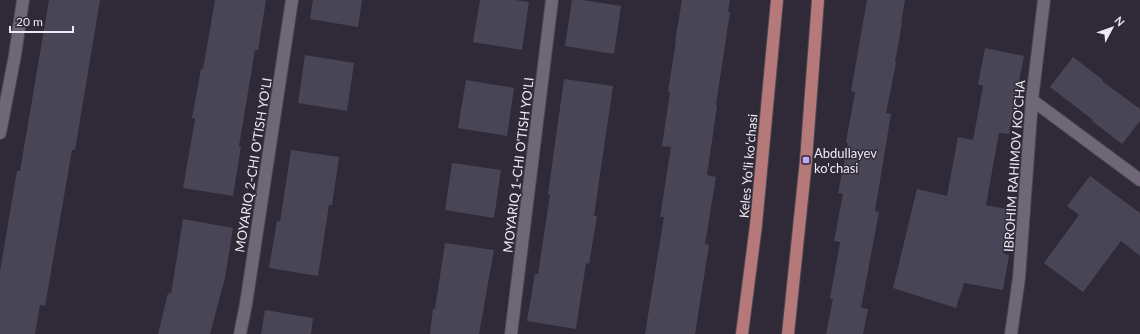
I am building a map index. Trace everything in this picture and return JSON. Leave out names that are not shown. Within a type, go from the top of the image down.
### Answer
[{"type":"main road","name":"Keles Yoʻli koʻchasi","points":[[742,334],[756,225],[777,0]]},
{"type":"main road","points":[[788,334],[806,160],[818,0]]},
{"type":"street","points":[[0,133],[15,55],[23,0]]},
{"type":"street","name":"MOYARIQ 2-CHI O'TISH YO'LI","points":[[240,334],[246,304],[292,0]]},
{"type":"street","name":"MOYARIQ 1-CHI O'TISH YO'LI","points":[[511,334],[552,0]]},
{"type":"street","name":"IBROHIM RAHIMOV KO'CHA","points":[[1011,334],[1019,278],[1032,100],[1044,0]]},
{"type":"street","points":[[1032,100],[1140,180]]},
{"type":"building","points":[[49,0],[100,0],[75,150],[72,150],[45,306],[40,305],[35,334],[0,334],[0,271],[17,171],[20,171]]},
{"type":"building","points":[[215,0],[266,0],[258,50],[255,50],[239,146],[241,147],[233,196],[183,188],[195,119],[192,118],[201,69],[203,69]]},
{"type":"building","points":[[313,0],[362,0],[358,27],[310,19]]},
{"type":"building","points":[[480,0],[515,0],[529,2],[522,50],[473,42]]},
{"type":"building","points":[[572,0],[583,0],[621,6],[614,54],[565,46]]},
{"type":"building","points":[[682,0],[730,0],[728,12],[730,12],[707,175],[716,177],[705,244],[709,245],[695,334],[645,334],[664,217],[660,217],[671,147],[662,146],[670,92],[668,91]]},
{"type":"building","points":[[867,0],[905,0],[896,63],[886,113],[891,114],[875,211],[879,212],[861,308],[868,309],[863,334],[826,334],[833,299],[830,299],[840,242],[834,241],[843,194],[838,193],[848,143],[846,142],[855,92],[851,91]]},
{"type":"building","points":[[985,48],[1024,56],[1009,134],[999,133],[986,205],[1011,210],[1003,253],[1009,255],[1003,290],[964,283],[956,308],[893,288],[917,189],[947,196],[958,137],[973,140],[983,86],[978,84]]},
{"type":"building","points":[[305,55],[354,63],[347,111],[298,103]]},
{"type":"building","points":[[1073,57],[1140,109],[1140,121],[1122,144],[1050,87]]},
{"type":"building","points":[[564,79],[613,86],[594,216],[597,216],[589,264],[586,263],[576,329],[527,321],[535,274],[538,274],[550,195],[548,194]]},
{"type":"building","points":[[466,80],[514,88],[507,136],[458,128]]},
{"type":"building","points":[[291,150],[339,157],[332,205],[329,205],[318,276],[269,268],[277,221],[280,222]]},
{"type":"building","points":[[452,163],[501,170],[494,218],[445,210]]},
{"type":"building","points":[[1090,176],[1140,213],[1140,256],[1121,241],[1083,292],[1044,263],[1079,215],[1067,206]]},
{"type":"building","points":[[183,219],[233,228],[225,278],[210,334],[158,334],[168,293],[171,294]]},
{"type":"building","points":[[445,243],[494,250],[479,334],[430,334]]},
{"type":"building","points":[[265,310],[313,318],[311,334],[261,334]]},
{"type":"place","name":"Abdullayev ko'chasi","points":[[806,160]]}]
